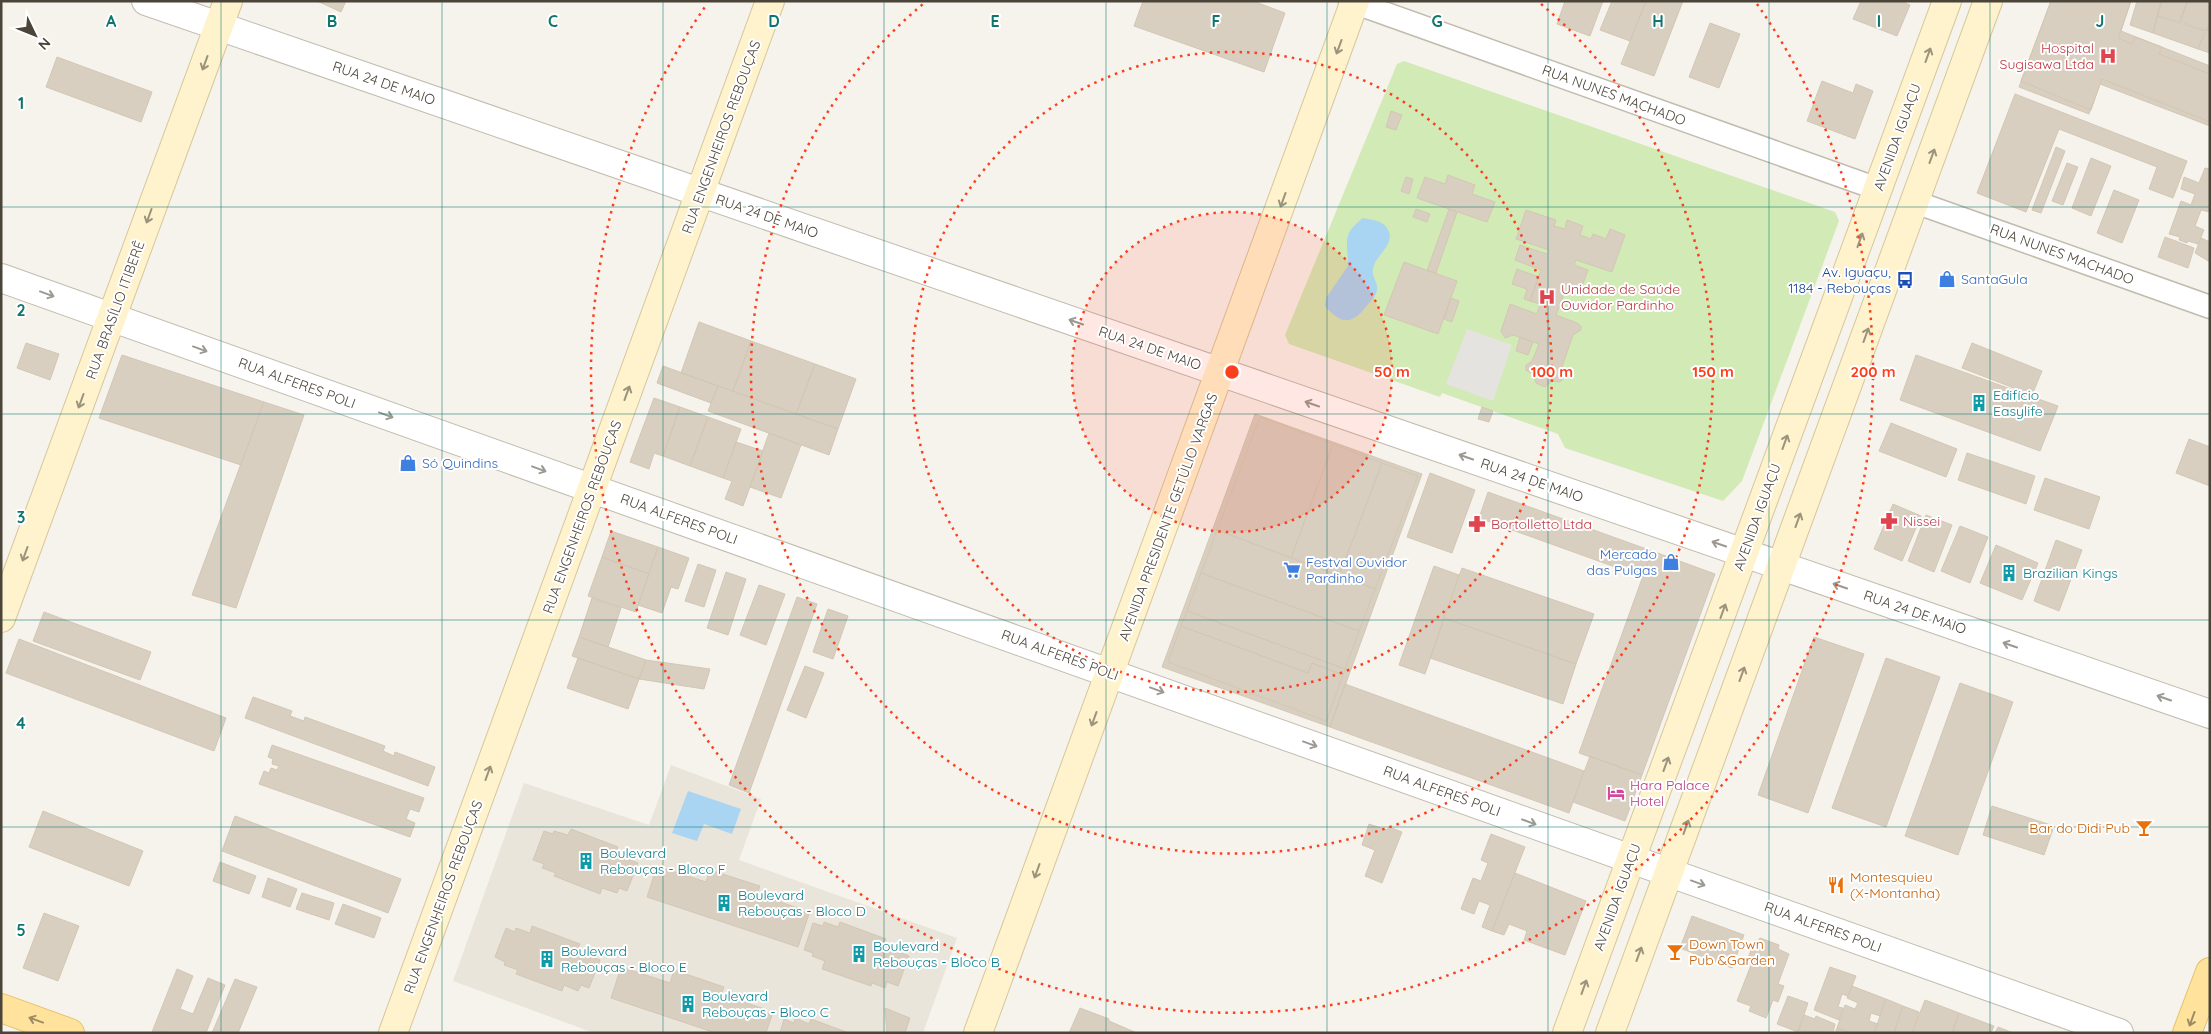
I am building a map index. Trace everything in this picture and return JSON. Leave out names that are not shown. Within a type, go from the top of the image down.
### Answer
[{"type":"main road","name":"RUA BRASÍLIO ITIBERÊ","points":[[1,618],[228,1]]},
{"type":"main road","name":"RUA ENGENHEIROS REBOUÇAS","points":[[393,1033],[770,1]]},
{"type":"main road","points":[[1610,1033],[1988,1]]},
{"type":"main road","name":"AVENIDA PRESIDENTE GETÚLIO VARGAS","points":[[978,1033],[1111,673],[1353,2]]},
{"type":"main road","points":[[1946,4],[1963,70]]},
{"type":"main road","name":"AVENIDA IGUAÇU","points":[[1567,1033],[1946,4]]},
{"type":"main road","points":[[1706,656],[1726,718]]},
{"type":"main road","points":[[2187,1033],[2210,972]]},
{"type":"main road","points":[[1,1008],[70,1033]]},
{"type":"street","name":"RUA 24 DE MAIO","points":[[146,1],[2210,714]]},
{"type":"street","name":"RUA NUNES MACHADO","points":[[1353,2],[1878,189]]},
{"type":"street","name":"RUA NUNES MACHADO","points":[[1915,202],[2210,307]]},
{"type":"street","name":"RUA ALFERES POLI","points":[[1,278],[2119,1033]]},
{"type":"shaded area","points":[[1467,329],[1512,345],[1493,401],[1446,384]]},
{"type":"shaded area","points":[[671,765],[761,799],[739,860],[957,938],[923,1033],[594,1033],[453,981],[524,783],[649,825]]},
{"type":"green space","points":[[1404,61],[1835,212],[1839,221],[1742,481],[1723,501],[1565,448],[1558,434],[1442,393],[1440,397],[1289,344],[1285,335],[1397,64]]},
{"type":"water","points":[[1363,218],[1385,225],[1390,238],[1373,268],[1377,287],[1375,296],[1353,319],[1343,320],[1331,313],[1325,306],[1326,298],[1348,266],[1347,239],[1351,229]]},
{"type":"water","points":[[688,791],[741,809],[732,834],[704,824],[697,841],[672,833]]},
{"type":"building","points":[[317,1],[346,1],[341,12]]},
{"type":"building","points":[[1143,1],[1253,1],[1285,13],[1264,72],[1134,26]]},
{"type":"building","points":[[1565,1],[1603,1],[1590,36],[1557,24]]},
{"type":"building","points":[[1612,1],[1646,1],[1630,41],[1600,30]]},
{"type":"building","points":[[1646,1],[1683,1],[1654,76],[1621,64]]},
{"type":"building","points":[[1861,1],[1901,1],[1910,5],[1897,36],[1853,19]]},
{"type":"building","name":"Hospital Sugisawa Ltda","points":[[2051,1],[2131,1],[2121,31],[2210,66],[2210,122],[2102,79],[2089,114],[2019,87]]},
{"type":"building","name":"Hospital Sugisawa Ltda","points":[[2051,1],[2131,1],[2118,38],[2132,44],[2135,37],[2162,47],[2159,54],[2210,74],[2210,126],[2100,84],[2091,110],[2021,81]]},
{"type":"building","points":[[2137,1],[2162,1],[2153,33],[2130,25]]},
{"type":"building","points":[[2161,1],[2188,1],[2180,22],[2157,16]]},
{"type":"building","points":[[2187,1],[2210,1],[2210,23],[2207,31],[2180,22]]},
{"type":"building","points":[[2157,16],[2205,31],[2198,49],[2153,33]]},
{"type":"building","points":[[1710,23],[1740,34],[1719,88],[1689,77]]},
{"type":"building","points":[[2210,23],[2210,53],[2198,49]]},
{"type":"building","points":[[57,57],[152,92],[141,122],[46,87]]},
{"type":"building","points":[[1822,81],[1853,93],[1856,84],[1873,91],[1855,139],[1807,121]]},
{"type":"building","points":[[2015,94],[2187,161],[2173,198],[2149,189],[2157,167],[2059,129],[2026,212],[1977,193]]},
{"type":"building","points":[[1391,111],[1402,115],[1396,130],[1386,127]]},
{"type":"building","points":[[2056,147],[2065,151],[2041,213],[2032,210]]},
{"type":"building","points":[[2091,158],[2111,166],[2091,216],[2072,208]]},
{"type":"building","points":[[2067,163],[2078,167],[2063,205],[2052,201]]},
{"type":"building","points":[[2205,168],[2210,169],[2210,212],[2201,210],[2195,226],[2204,230],[2198,244],[2188,241],[2187,243],[2179,240],[2180,237],[2169,234],[2181,201],[2191,205],[2195,194],[2181,189],[2184,177],[2199,183]]},
{"type":"building","points":[[1448,175],[1475,185],[1472,194],[1495,202],[1487,222],[1417,198],[1425,177],[1445,184]]},
{"type":"building","points":[[1406,177],[1413,179],[1409,194],[1401,191]]},
{"type":"building","points":[[2114,190],[2139,200],[2122,243],[2097,233]]},
{"type":"building","points":[[1416,209],[1430,214],[1427,222],[1413,217]]},
{"type":"building","points":[[1449,209],[1457,212],[1436,273],[1427,271]]},
{"type":"building","name":"Unidade de Saúde Ouvidor Pardinho","points":[[1526,210],[1556,220],[1554,226],[1565,229],[1567,220],[1583,226],[1580,235],[1591,239],[1593,234],[1606,239],[1610,229],[1625,235],[1612,272],[1576,260],[1574,265],[1588,270],[1580,292],[1566,288],[1556,315],[1577,323],[1581,326],[1581,330],[1573,335],[1561,370],[1564,378],[1560,382],[1552,381],[1545,387],[1536,383],[1534,375],[1526,370],[1526,365],[1532,361],[1539,344],[1513,335],[1505,338],[1501,331],[1510,304],[1537,314],[1540,304],[1530,301],[1541,270],[1515,260],[1520,245],[1547,254],[1549,250],[1516,239]]},
{"type":"building","points":[[2165,237],[2194,248],[2188,268],[2158,257]]},
{"type":"building","points":[[2201,238],[2210,242],[2210,262],[2195,253]]},
{"type":"building","points":[[1404,262],[1457,281],[1438,334],[1384,315]]},
{"type":"building","points":[[1517,269],[1539,277],[1530,301],[1524,299],[1527,289],[1512,284]]},
{"type":"building","points":[[1451,298],[1459,301],[1452,322],[1444,319]]},
{"type":"building","points":[[699,322],[751,341],[733,391],[681,373]]},
{"type":"building","points":[[1520,337],[1533,342],[1528,355],[1516,351]]},
{"type":"building","points":[[751,341],[815,364],[796,414],[733,391]]},
{"type":"building","points":[[26,343],[59,354],[50,380],[17,368]]},
{"type":"building","points":[[1972,343],[2042,371],[2032,395],[1962,368]]},
{"type":"building","points":[[122,355],[264,402],[241,465],[99,418]]},
{"type":"building","name":"Edifício Easylife","points":[[1916,355],[2058,406],[2040,451],[1900,400]]},
{"type":"building","points":[[815,364],[856,379],[838,429],[796,414]]},
{"type":"building","points":[[663,366],[718,386],[711,403],[657,383]]},
{"type":"building","points":[[718,386],[838,429],[829,455],[708,411]]},
{"type":"building","points":[[654,398],[680,407],[663,456],[654,453],[649,469],[630,462]]},
{"type":"building","points":[[264,402],[304,415],[236,608],[192,595]]},
{"type":"building","points":[[680,407],[708,417],[690,466],[663,456]]},
{"type":"building","points":[[1482,407],[1493,411],[1489,422],[1478,419]]},
{"type":"building","name":"Festval Ouvidor Pardinho","points":[[1255,414],[1422,474],[1330,727],[1162,667]]},
{"type":"building","points":[[708,417],[741,429],[723,478],[690,466]]},
{"type":"building","points":[[1260,417],[1333,444],[1291,558],[1217,530]]},
{"type":"building","points":[[1891,423],[1957,449],[1946,477],[1879,451]]},
{"type":"building","points":[[769,433],[801,445],[781,498],[750,487]]},
{"type":"building","points":[[2189,439],[2210,447],[2210,486],[2176,473]]},
{"type":"building","points":[[736,442],[763,451],[743,506],[725,499],[732,481],[723,478]]},
{"type":"building","points":[[1333,444],[1382,463],[1339,576],[1291,558]]},
{"type":"building","points":[[1967,453],[2035,476],[2026,504],[1958,480]]},
{"type":"building","points":[[1382,463],[1418,476],[1375,589],[1339,576]]},
{"type":"building","points":[[1430,473],[1475,490],[1452,553],[1407,537]]},
{"type":"building","points":[[2045,478],[2100,497],[2089,529],[2034,510]]},
{"type":"building","points":[[1488,492],[1652,551],[1643,577],[1479,518]]},
{"type":"building","points":[[1893,504],[1921,516],[1902,561],[1874,549]]},
{"type":"building","points":[[1926,515],[1952,525],[1934,572],[1908,561]]},
{"type":"building","points":[[1960,526],[1988,537],[1970,583],[1941,571]]},
{"type":"building","points":[[1217,530],[1375,589],[1359,631],[1201,573]]},
{"type":"building","points":[[611,531],[658,547],[649,574],[602,557]]},
{"type":"building","points":[[2056,540],[2082,550],[2059,611],[2034,601]]},
{"type":"building","name":"Brazilian Kings","points":[[1996,545],[2038,563],[2022,600],[1980,583]]},
{"type":"building","points":[[658,547],[689,558],[678,589],[671,587],[662,613],[638,605]]},
{"type":"building","points":[[1652,551],[1715,574],[1642,775],[1579,753]]},
{"type":"building","points":[[602,557],[649,574],[636,612],[588,596]]},
{"type":"building","points":[[698,564],[716,570],[704,607],[685,601]]},
{"type":"building","points":[[1434,566],[1459,575],[1425,674],[1399,665]]},
{"type":"building","points":[[1462,568],[1594,614],[1576,664],[1444,618]]},
{"type":"building","points":[[726,572],[746,579],[728,635],[707,628]]},
{"type":"building","points":[[1201,573],[1359,631],[1345,669],[1187,611]]},
{"type":"building","points":[[759,585],[785,594],[766,645],[740,635]]},
{"type":"building","points":[[797,597],[817,604],[749,793],[729,785]]},
{"type":"building","points":[[592,598],[621,608],[608,647],[579,637]]},
{"type":"building","points":[[828,609],[848,616],[833,659],[813,652]]},
{"type":"building","points":[[1187,611],[1345,669],[1343,675],[1312,663],[1308,673],[1181,626]]},
{"type":"building","points":[[44,612],[151,652],[140,680],[33,641]]},
{"type":"building","points":[[1444,618],[1576,664],[1563,704],[1430,658]]},
{"type":"building","points":[[1181,626],[1308,673],[1312,663],[1343,675],[1326,721],[1168,662]]},
{"type":"building","points":[[579,637],[646,660],[639,679],[572,656]]},
{"type":"building","points":[[1814,637],[1864,654],[1808,813],[1758,795]]},
{"type":"building","points":[[19,639],[226,718],[214,751],[6,673]]},
{"type":"building","points":[[578,658],[639,679],[628,709],[567,688]]},
{"type":"building","points":[[1886,658],[1940,677],[1886,827],[1832,808]]},
{"type":"building","points":[[646,660],[710,669],[704,689],[639,679]]},
{"type":"building","points":[[805,666],[824,673],[806,718],[787,710]]},
{"type":"building","points":[[1960,683],[2013,702],[1958,855],[1905,836]]},
{"type":"building","points":[[1345,684],[1584,771],[1569,813],[1330,727]]},
{"type":"building","points":[[253,697],[292,711],[290,716],[304,721],[305,717],[385,746],[383,751],[394,756],[395,752],[435,767],[428,786],[245,718]]},
{"type":"building","points":[[272,745],[424,798],[419,812],[410,809],[406,819],[415,823],[410,837],[259,784],[264,771],[269,773],[271,768],[277,770],[279,766],[272,764],[273,759],[268,757]]},
{"type":"building","points":[[1590,756],[1642,775],[1625,821],[1573,802]]},
{"type":"building","points":[[1992,806],[2054,826],[2044,855],[1983,835]]},
{"type":"building","points":[[43,811],[143,851],[129,886],[29,847]]},
{"type":"building","points":[[235,816],[401,879],[388,913],[222,851]]},
{"type":"building","points":[[1369,824],[1387,830],[1389,827],[1402,832],[1382,883],[1365,876],[1375,850],[1362,845]]},
{"type":"building","name":"Boulevard Rebouças - Bloco F","points":[[571,829],[618,847],[617,851],[631,856],[630,860],[638,863],[627,891],[619,888],[617,893],[602,888],[600,894],[554,876],[556,873],[542,868],[544,864],[533,860],[544,831],[553,834],[554,831],[568,835]]},
{"type":"building","points":[[1491,834],[1525,847],[1492,931],[1482,927],[1490,905],[1479,901],[1474,914],[1461,909],[1473,878],[1481,881],[1488,863],[1481,860]]},
{"type":"building","points":[[220,862],[256,876],[249,894],[213,881]]},
{"type":"building","name":"Boulevard Rebouças - Bloco D","points":[[657,866],[706,882],[710,870],[760,886],[757,894],[801,909],[800,911],[809,914],[798,947],[647,897]]},
{"type":"building","points":[[1515,873],[1586,901],[1565,955],[1524,940],[1527,931],[1509,924],[1504,935],[1492,931]]},
{"type":"building","points":[[268,878],[297,889],[290,907],[262,897]]},
{"type":"building","points":[[302,893],[334,903],[329,920],[296,909]]},
{"type":"building","points":[[343,904],[381,918],[374,938],[335,924]]},
{"type":"building","points":[[44,913],[79,926],[58,981],[23,968]]},
{"type":"building","points":[[1692,916],[1744,935],[1740,945],[1731,942],[1730,946],[1739,949],[1732,968],[1680,948]]},
{"type":"building","name":"Boulevard Rebouças - Bloco B","points":[[824,922],[838,927],[840,922],[886,939],[884,943],[901,948],[899,952],[909,956],[898,986],[887,982],[885,988],[872,983],[871,986],[822,969],[825,961],[812,956],[813,953],[804,950],[813,923],[823,926]]},
{"type":"building","name":"Boulevard Rebouças - Bloco E","points":[[532,926],[580,944],[578,948],[593,954],[592,957],[600,960],[589,988],[581,985],[578,991],[564,985],[562,991],[516,974],[518,970],[504,965],[505,962],[495,957],[506,928],[515,932],[516,928],[530,933]]},
{"type":"building","points":[[1760,938],[1779,945],[1778,949],[1789,954],[1778,984],[1784,986],[1778,1002],[1773,1000],[1766,1018],[1749,1011],[1751,1006],[1737,1001],[1751,965],[1746,963],[1755,940],[1758,941]]},
{"type":"building","name":"Boulevard Rebouças - Bloco C","points":[[621,967],[670,983],[674,970],[724,987],[721,995],[765,1009],[764,1012],[772,1015],[766,1033],[716,1033],[611,998]]},
{"type":"building","points":[[1830,967],[1856,976],[1848,996],[1842,994],[1838,1007],[1843,1008],[1839,1020],[1814,1010]]},
{"type":"building","points":[[177,969],[193,976],[180,1009],[193,1014],[208,978],[225,985],[206,1033],[152,1032]]},
{"type":"building","points":[[235,979],[257,987],[238,1033],[212,1033]]},
{"type":"building","points":[[1852,986],[1886,999],[1880,1016],[1871,1013],[1869,1021],[1878,1024],[1874,1033],[1851,1033],[1837,1028],[1845,1005],[1855,1009],[1858,1003],[1847,998]]},
{"type":"building","points":[[1788,996],[1808,1003],[1798,1032],[1777,1024]]},
{"type":"building","points":[[1886,999],[1903,1006],[1894,1033],[1874,1033]]},
{"type":"building","points":[[1925,1000],[1959,1013],[1952,1033],[1912,1033]]},
{"type":"building","points":[[1903,1006],[1919,1012],[1912,1033],[1894,1033]]},
{"type":"building","points":[[885,1008],[910,1018],[905,1033],[887,1033]]},
{"type":"building","points":[[1080,1008],[1109,1019],[1109,1021],[1137,1033],[1069,1033]]},
{"type":"building","points":[[1959,1013],[1994,1026],[1991,1033],[1952,1033]]},
{"type":"building","points":[[1804,1015],[1815,1019],[1816,1016],[1835,1024],[1833,1033],[1798,1031]]},
{"type":"building","points":[[795,1018],[809,1024],[811,1019],[849,1033],[780,1033],[784,1019],[794,1023]]},
{"type":"building","points":[[1998,1027],[2013,1033],[1995,1033]]},
{"type":"building","points":[[1837,1028],[1851,1033],[1835,1033]]},
{"type":"place","name":"Hospital Sugisawa Ltda","points":[[2108,56]]},
{"type":"place","name":"SantaGula","points":[[1947,279]]},
{"type":"place","name":"Av. Iguaçu, 1184 - Rebouças","points":[[1905,280]]},
{"type":"place","name":"Unidade de Saúde Ouvidor Pardinho","points":[[1547,297]]},
{"type":"place","name":"Edifício Easylife","points":[[1979,403]]},
{"type":"place","name":"Só Quindins","points":[[408,463]]},
{"type":"place","name":"Nissei","points":[[1889,521]]},
{"type":"place","name":"Bortolletto Ltda","points":[[1477,524]]},
{"type":"place","name":"Mercado das Pulgas","points":[[1671,562]]},
{"type":"place","name":"Festval Ouvidor Pardinho","points":[[1292,570]]},
{"type":"place","name":"Brazilian Kings","points":[[2009,573]]},
{"type":"place","name":"Hara Palace Hotel","points":[[1616,793]]},
{"type":"place","name":"Bar do Didi Pub","points":[[2144,828]]},
{"type":"place","name":"Boulevard Rebouças - Bloco F","points":[[586,861]]},
{"type":"place","name":"Montesquieu (X-Montanha)","points":[[1836,885]]},
{"type":"place","name":"Boulevard Rebouças - Bloco D","points":[[724,903]]},
{"type":"place","name":"Down Town Pub &Garden","points":[[1675,952]]},
{"type":"place","name":"Boulevard Rebouças - Bloco B","points":[[859,954]]},
{"type":"place","name":"Boulevard Rebouças - Bloco E","points":[[547,959]]},
{"type":"place","name":"Boulevard Rebouças - Bloco C","points":[[688,1004]]}]
